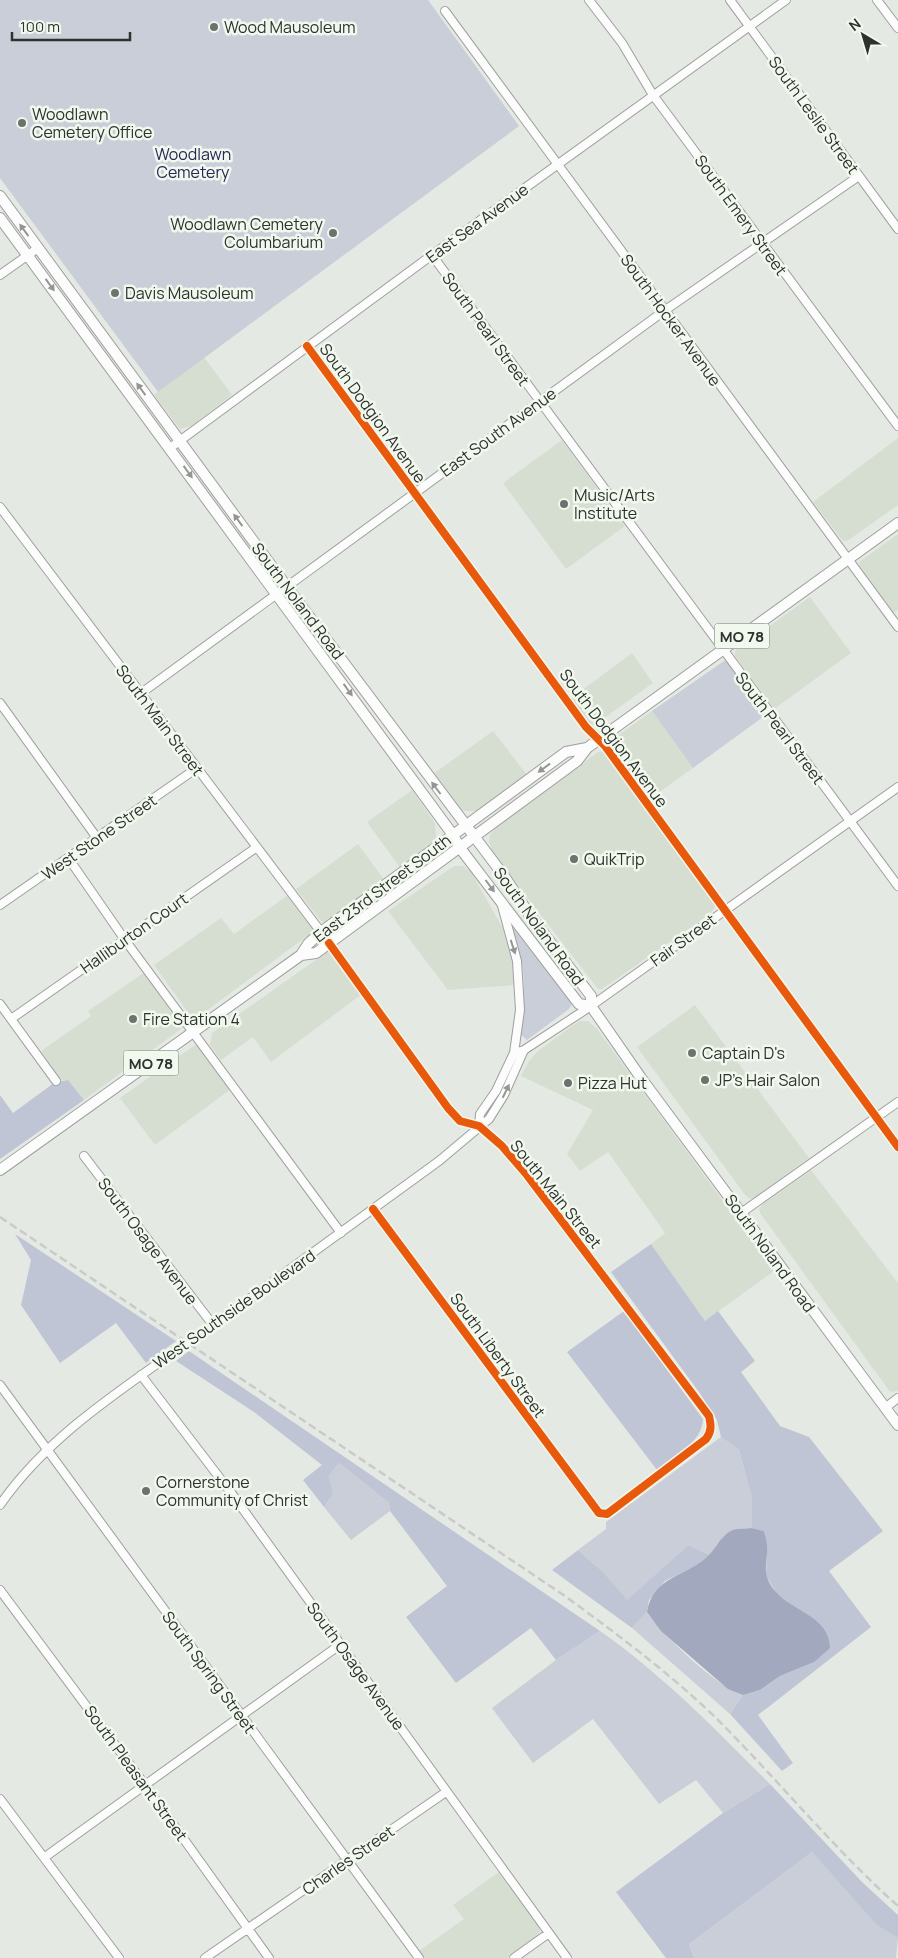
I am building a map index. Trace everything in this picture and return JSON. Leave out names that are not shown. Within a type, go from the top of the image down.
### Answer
[{"type":"main road","name":"South Noland Road","points":[[0,196],[591,996],[591,1006],[641,1078],[898,1425]]},
{"type":"main road","name":"South Noland Road","points":[[0,218],[278,594],[454,836],[460,848],[580,1004],[591,1006]]},
{"type":"main road","name":"East 23rd Street South","points":[[302,954],[316,953],[577,761],[587,748],[898,522]]},
{"type":"main road","name":"East 23rd Street South","points":[[302,954],[308,944],[321,932],[566,752],[587,748]]},
{"type":"main road","name":"MO 78","points":[[0,1170],[302,954]]},
{"type":"street","name":"South Emery Street","points":[[589,0],[622,43],[653,95],[898,426]]},
{"type":"street","name":"South Leslie Street","points":[[730,0],[859,176],[895,219],[898,229]]},
{"type":"street","name":"East Sea Avenue","points":[[170,448],[432,255],[786,0]]},
{"type":"street","points":[[877,0],[898,28]]},
{"type":"street","name":"South Hocker Avenue","points":[[445,11],[556,165],[898,628]]},
{"type":"street","name":"East South Avenue","points":[[140,694],[288,588],[664,311],[859,176]]},
{"type":"street","points":[[0,275],[38,248]]},
{"type":"street","name":"South Pearl Street","points":[[432,255],[898,886]]},
{"type":"street","name":"South Dodgion Avenue","points":[[307,346],[586,727],[599,740],[878,1116],[898,1147]]},
{"type":"street","name":"South Main Street","points":[[0,507],[3,516],[321,932]]},
{"type":"street","points":[[0,703],[97,838]]},
{"type":"street","name":"West Stone Street","points":[[2,901],[69,859],[197,768]]},
{"type":"street","name":"Fair Street","points":[[514,1053],[524,1050],[591,1006],[898,787]]},
{"type":"street","name":"Halliburton Court","points":[[11,1019],[257,847]]},
{"type":"street","points":[[69,859],[125,940],[341,1233]]},
{"type":"street","points":[[479,1126],[480,1114],[496,1091],[514,1053],[520,1010],[519,973],[500,900]]},
{"type":"street","name":"South Main Street","points":[[329,943],[448,1108],[460,1121],[479,1126],[502,1146],[527,1175],[709,1416],[712,1428],[706,1439],[607,1514],[602,1515]]},
{"type":"street","points":[[0,1004],[56,1081]]},
{"type":"street","name":"West Southside Boulevard","points":[[0,1505],[48,1450],[94,1408],[341,1233],[439,1161],[489,1119],[504,1095],[524,1050]]},
{"type":"street","points":[[741,1213],[898,1102]]},
{"type":"street","name":"South Osage Avenue","points":[[84,1156],[213,1325]]},
{"type":"street","name":"South Liberty Street","points":[[373,1209],[558,1460],[602,1515]]},
{"type":"street","name":"South Osage Avenue","points":[[141,1375],[198,1447],[567,1958]]},
{"type":"street","name":"South Spring Street","points":[[0,1385],[419,1958]]},
{"type":"street","points":[[885,1408],[898,1398]]},
{"type":"street","name":"South Pleasant Street","points":[[0,1590],[145,1785],[269,1958]]},
{"type":"street","points":[[45,1857],[341,1644]]},
{"type":"street","name":"Charles Street","points":[[205,1958],[250,1930],[446,1792]]},
{"type":"street","points":[[0,1799],[119,1958]]},
{"type":"street","points":[[514,1958],[549,1933]]},
{"type":"shaded area","points":[[204,357],[232,395],[191,426],[180,429],[154,395]]},
{"type":"shaded area","points":[[898,438],[898,505],[847,541],[842,540],[813,502]]},
{"type":"shaded area","name":"Music/Arts Institute","points":[[562,440],[625,526],[566,569],[503,483]]},
{"type":"shaded area","points":[[898,534],[898,610],[893,613],[860,567],[859,562]]},
{"type":"shaded area","points":[[810,597],[851,653],[774,709],[735,656],[735,651]]},
{"type":"shaded area","points":[[632,653],[653,683],[592,726],[587,723],[569,700]]},
{"type":"shaded area","points":[[652,711],[693,768],[650,799],[612,747],[612,742],[616,737]]},
{"type":"shaded area","points":[[493,731],[528,776],[478,811],[464,811],[457,806],[433,774]]},
{"type":"shaded area","points":[[603,751],[716,905],[710,914],[602,989],[598,989],[493,853],[489,842],[490,835],[496,827],[598,752]]},
{"type":"shaded area","points":[[412,790],[435,823],[436,838],[434,844],[401,869],[367,822]]},
{"type":"shaded area","points":[[358,844],[385,881],[325,923],[321,921],[296,889]]},
{"type":"shaded area","points":[[454,866],[463,866],[471,872],[504,930],[513,958],[516,985],[448,990],[388,911]]},
{"type":"shaded area","points":[[288,895],[313,927],[314,931],[201,1015],[190,1015],[154,965],[221,918],[234,934]]},
{"type":"shaded area","points":[[327,952],[331,952],[362,994],[271,1062],[253,1037],[221,1060],[210,1045],[212,1033]]},
{"type":"shaded area","points":[[145,972],[179,1019],[181,1029],[84,1100],[68,1080],[62,1081],[41,1051],[91,1016],[88,1011]]},
{"type":"shaded area","points":[[695,1005],[809,1158],[750,1199],[745,1195],[637,1047]]},
{"type":"shaded area","points":[[579,1021],[588,1021],[597,1029],[774,1271],[705,1321],[651,1244],[665,1233],[608,1152],[580,1171],[567,1154],[593,1110],[521,1076],[529,1061],[538,1051]]},
{"type":"shaded area","points":[[195,1045],[199,1046],[231,1089],[155,1145],[120,1098]]},
{"type":"shaded area","points":[[68,1080],[84,1100],[0,1159],[0,1095],[13,1113],[54,1083]]},
{"type":"shaded area","points":[[811,1170],[898,1283],[898,1390],[896,1391],[891,1392],[888,1389],[760,1213],[759,1209],[762,1205]]},
{"type":"shaded area","points":[[15,1234],[176,1341],[146,1363],[116,1323],[60,1363],[21,1305],[31,1260]]},
{"type":"shaded area","points":[[651,1244],[705,1321],[718,1311],[755,1361],[741,1372],[780,1426],[809,1437],[883,1531],[829,1571],[871,1627],[758,1715],[793,1763],[782,1771],[730,1714],[743,1695],[760,1690],[780,1676],[814,1662],[792,1605],[777,1594],[766,1576],[767,1546],[764,1531],[752,1528],[752,1498],[739,1450],[721,1437],[717,1420],[699,1392],[611,1272]]},
{"type":"shaded area","points":[[624,1311],[703,1419],[698,1435],[692,1442],[657,1470],[567,1352]]},
{"type":"shaded area","points":[[189,1351],[600,1631],[556,1660],[531,1628],[456,1683],[406,1617],[447,1586],[390,1511],[389,1503],[339,1463],[329,1476],[333,1494],[324,1507],[303,1480],[322,1465],[254,1412],[176,1361]]},
{"type":"shaded area","points":[[752,1528],[764,1531],[767,1544],[766,1573],[773,1589],[782,1598],[813,1618],[821,1626],[827,1635],[830,1648],[814,1662],[780,1676],[760,1690],[743,1695],[728,1689],[661,1631],[647,1612],[650,1600],[663,1584],[690,1569],[708,1556],[729,1532],[737,1529]]},
{"type":"shaded area","points":[[688,1545],[710,1555],[697,1565],[665,1581],[649,1600],[647,1612],[632,1628],[552,1570],[578,1550],[603,1572],[627,1600]]},
{"type":"shaded area","points":[[770,1784],[862,1882],[898,1915],[898,1938],[877,1925],[812,1852],[689,1944],[694,1958],[666,1958],[616,1892],[723,1813]]},
{"type":"shaded area","points":[[500,1871],[538,1924],[539,1935],[507,1958],[424,1958],[419,1951],[464,1919],[453,1905]]},
{"type":"green space","name":"Woodlawn Cemetery","points":[[0,0],[428,0],[519,126],[158,392],[0,178]]},
{"type":"green space","points":[[724,661],[728,661],[767,714],[693,768],[652,711]]},
{"type":"green space","points":[[512,924],[572,1004],[569,1009],[527,1040],[521,1035],[524,980],[520,955],[509,926]]},
{"type":"green space","points":[[721,1437],[739,1450],[752,1498],[752,1528],[737,1530],[727,1534],[710,1555],[688,1545],[626,1601],[603,1572],[578,1550],[606,1529],[606,1522]]},
{"type":"green space","points":[[339,1463],[389,1503],[390,1511],[351,1540],[324,1507],[333,1494],[329,1476]]},
{"type":"green space","points":[[647,1612],[678,1647],[704,1671],[743,1695],[730,1714],[632,1628]]},
{"type":"green space","points":[[600,1631],[646,1666],[709,1723],[770,1784],[723,1813],[696,1780],[659,1804],[593,1719],[533,1763],[492,1708],[556,1660]]},
{"type":"green space","points":[[812,1852],[877,1924],[898,1938],[896,1958],[694,1958],[689,1944]]},
{"type":"railway","points":[[0,1217],[565,1596],[624,1640],[682,1687],[718,1720],[851,1861],[898,1906]]},
{"type":"cycle path","points":[[307,346],[586,727],[605,746],[898,1147]]},
{"type":"cycle path","points":[[329,943],[448,1108],[460,1121],[479,1126],[502,1146],[527,1175],[709,1416],[710,1428],[706,1439],[607,1514],[599,1513],[373,1209]]},
{"type":"place","name":"Wood Mausoleum","points":[[214,27]]},
{"type":"place","name":"Woodlawn Cemetery Office","points":[[22,123]]},
{"type":"place","name":"Woodlawn Cemetery Columbarium","points":[[333,233]]},
{"type":"place","name":"Davis Mausoleum","points":[[115,293]]},
{"type":"place","name":"Music/Arts Institute","points":[[564,504]]},
{"type":"place","name":"QuikTrip","points":[[574,859]]},
{"type":"place","name":"Fire Station 4","points":[[133,1019]]},
{"type":"place","name":"Captain D's","points":[[692,1053]]},
{"type":"place","name":"JP's Hair Salon","points":[[705,1080]]},
{"type":"place","name":"Pizza Hut","points":[[568,1083]]},
{"type":"place","name":"Cornerstone Community of Christ","points":[[146,1491]]}]
